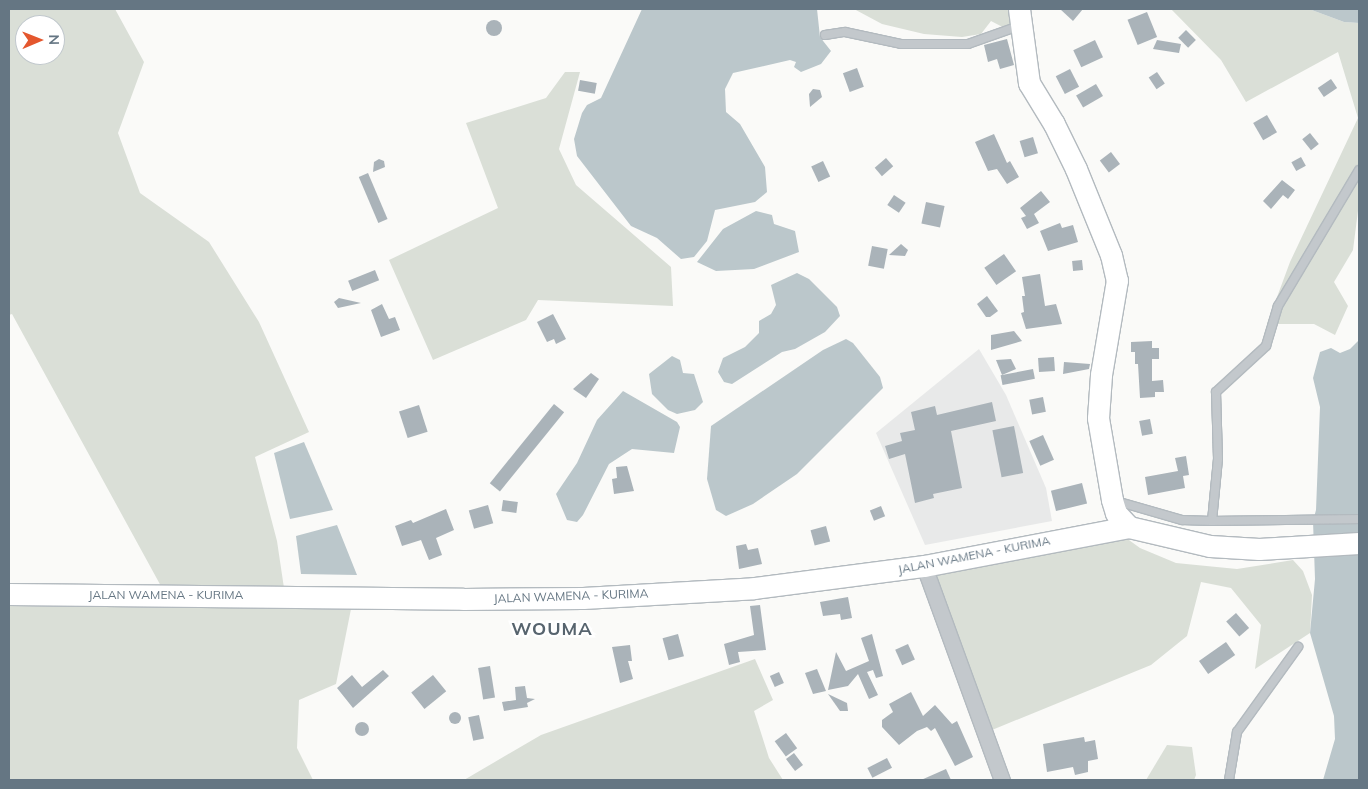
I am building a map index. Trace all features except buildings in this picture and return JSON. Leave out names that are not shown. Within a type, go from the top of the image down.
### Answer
[{"type":"main road","points":[[1021,17],[1029,83],[1054,124],[1076,169],[1111,255],[1117,280],[1101,375],[1098,418],[1112,500],[1116,513],[1129,527],[1210,546],[1258,549],[1359,543]]},
{"type":"main road","name":"JALAN WAMENA - KURIMA","points":[[9,594],[583,598],[754,588],[924,566],[1129,527]]},
{"type":"street","points":[[924,566],[1002,780]]},
{"type":"lane","points":[[825,35],[845,32],[901,44],[968,44],[1021,17]]},
{"type":"lane","points":[[1212,521],[1218,459],[1216,392],[1266,346],[1278,306],[1359,170]]},
{"type":"lane","points":[[1112,500],[1182,520],[1293,522],[1359,519]]},
{"type":"lane","points":[[1229,780],[1237,732],[1298,647]]},
{"type":"shaded area","points":[[9,9],[115,9],[144,62],[118,133],[140,193],[209,242],[259,322],[309,432],[255,457],[277,541],[284,588],[162,588],[12,314],[9,315]]},
{"type":"shaded area","points":[[642,9],[817,9],[820,37],[831,51],[821,64],[801,72],[794,67],[796,62],[790,60],[733,73],[725,89],[726,112],[740,124],[765,167],[767,192],[755,202],[715,210],[707,241],[694,257],[681,259],[657,238],[631,226],[577,156],[574,139],[582,113],[587,105],[601,98]]},
{"type":"shaded area","points":[[854,9],[1008,9],[1016,34],[991,21],[981,34],[962,37],[924,34],[882,24]]},
{"type":"shaded area","points":[[1171,9],[1309,9],[1344,22],[1359,23],[1359,203],[1353,250],[1334,282],[1348,306],[1335,335],[1314,324],[1267,324],[1290,262],[1358,118],[1338,52],[1246,102],[1221,60]]},
{"type":"shaded area","points":[[1309,9],[1359,9],[1359,23],[1344,22]]},
{"type":"shaded area","points":[[565,72],[580,72],[559,149],[576,185],[671,267],[673,306],[538,300],[526,320],[433,360],[389,260],[498,208],[466,123],[546,98]]},
{"type":"shaded area","points":[[756,211],[772,215],[774,224],[795,231],[799,252],[754,269],[716,271],[697,262],[723,229]]},
{"type":"shaded area","points":[[797,273],[809,279],[837,307],[840,316],[825,332],[795,349],[782,352],[732,384],[724,382],[718,372],[723,358],[745,347],[759,333],[759,321],[771,314],[776,305],[771,285]]},
{"type":"shaded area","points":[[846,339],[853,343],[880,377],[883,388],[797,474],[753,504],[726,516],[716,510],[707,479],[711,426],[823,350]]},
{"type":"shaded area","points":[[1359,340],[1359,780],[1323,780],[1335,739],[1334,716],[1310,633],[1315,579],[1313,521],[1316,510],[1320,407],[1313,378],[1320,352],[1331,348],[1340,353],[1350,349]]},
{"type":"shaded area","points":[[979,349],[1006,395],[1046,488],[1052,521],[925,545],[876,433]]},
{"type":"shaded area","points":[[672,356],[680,360],[683,373],[694,374],[703,402],[695,410],[677,414],[668,410],[652,394],[649,374]]},
{"type":"shaded area","points":[[623,391],[677,422],[680,427],[674,453],[632,449],[609,464],[583,515],[577,522],[567,520],[556,494],[577,463],[597,420]]},
{"type":"shaded area","points":[[304,442],[333,510],[290,519],[274,453]]},
{"type":"shaded area","points":[[337,525],[357,575],[301,574],[296,536]]},
{"type":"shaded area","points":[[1122,535],[1140,548],[1176,563],[1237,569],[1293,560],[1303,571],[1312,595],[1310,633],[1255,669],[1261,625],[1231,588],[1201,582],[1187,636],[1151,665],[992,730],[929,569]]},
{"type":"shaded area","points":[[9,606],[351,609],[336,684],[299,700],[297,748],[313,780],[9,780]]},
{"type":"shaded area","points":[[755,659],[773,700],[754,711],[769,758],[783,780],[464,780],[541,735]]},
{"type":"shaded area","points":[[1167,745],[1192,747],[1196,775],[1194,780],[1146,780]]},
{"type":"district","name":"WOUMA","points":[[552,629]]}]
